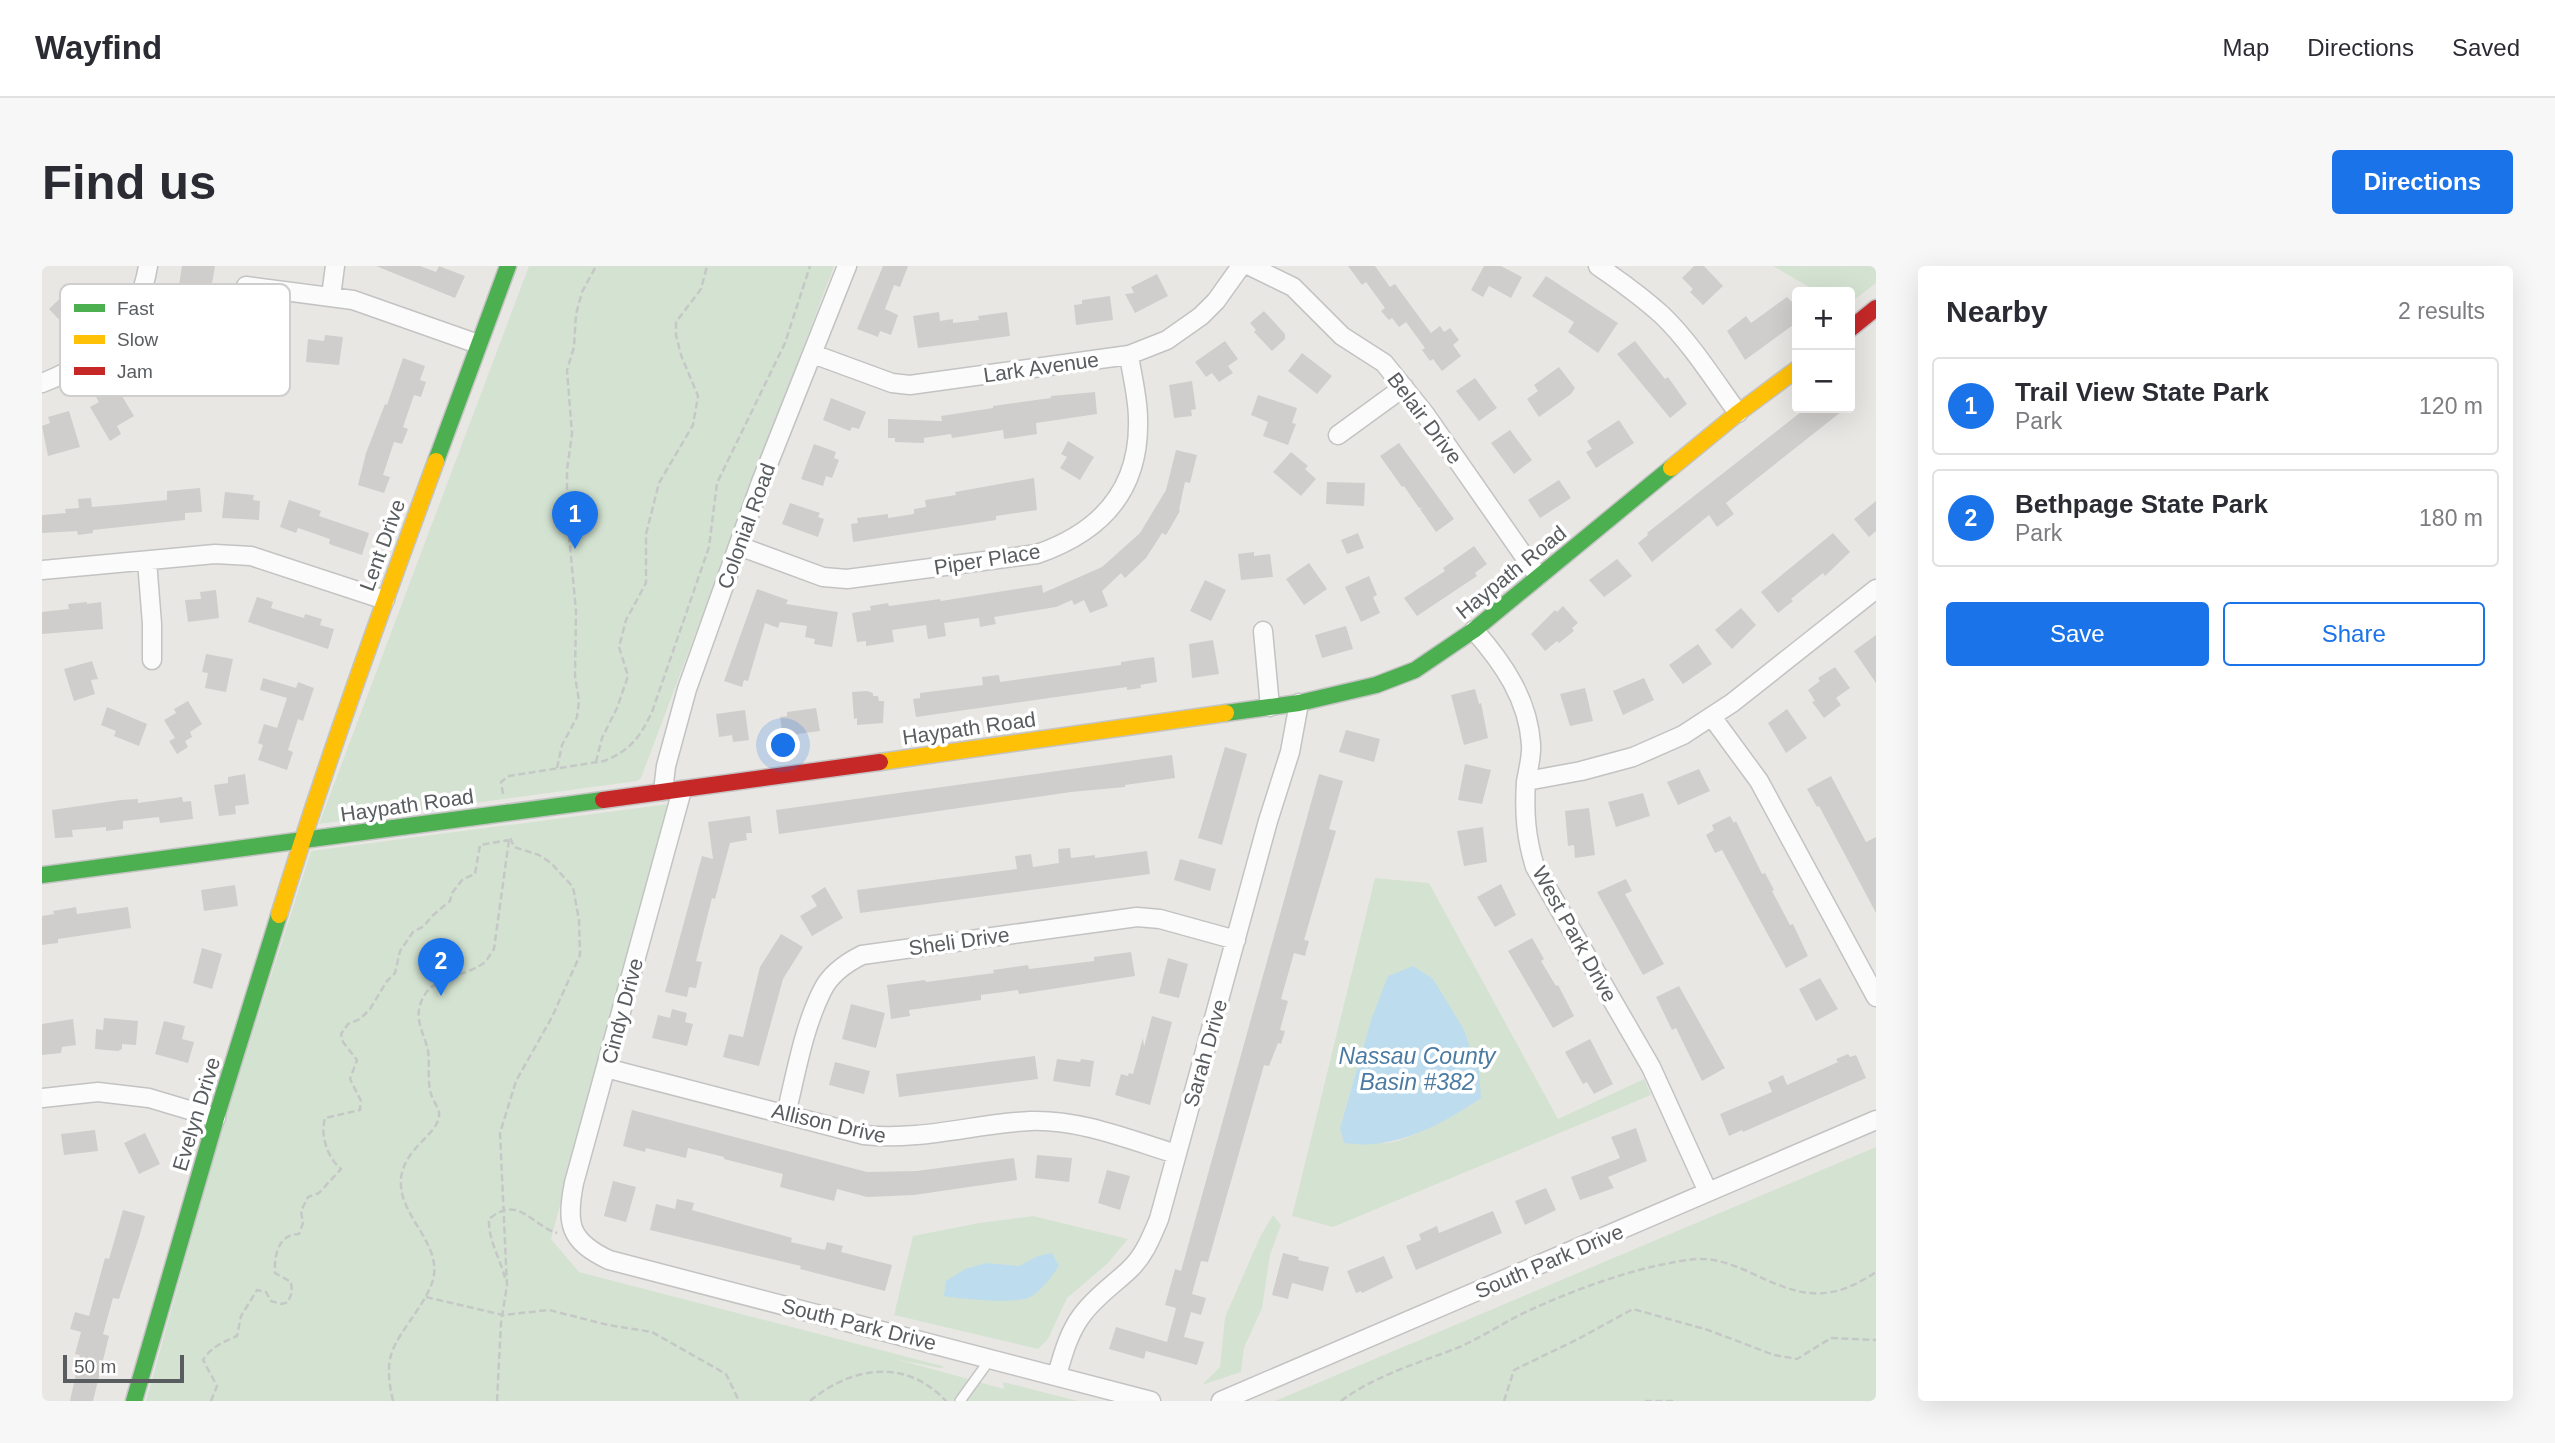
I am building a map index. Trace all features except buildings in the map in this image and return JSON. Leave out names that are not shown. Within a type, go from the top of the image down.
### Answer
[{"type":"street","points":[[142,284],[148,266]]},
{"type":"street","points":[[331,296],[335,266]]},
{"type":"street","name":"Lent Drive","points":[[302,841],[384,600],[509,266]]},
{"type":"street","name":"Colonial Road","points":[[663,791],[666,766],[687,689],[792,401],[847,266]]},
{"type":"street","name":"Lark Avenue","points":[[813,354],[891,383],[910,385],[1129,355],[1167,340],[1201,316],[1216,301],[1241,266]]},
{"type":"street","name":"Belair Drive","points":[[1250,266],[1293,286],[1342,336],[1384,363],[1404,387],[1538,576]]},
{"type":"street","points":[[1598,266],[1638,294],[1664,317],[1738,413]]},
{"type":"street","points":[[290,291],[331,296],[374,306],[478,344]]},
{"type":"street","points":[[1855,325],[1876,308]]},
{"type":"street","name":"Piper Place","points":[[739,546],[823,576],[847,579],[1037,554],[1065,544],[1105,514],[1125,485],[1132,468],[1137,450],[1138,418],[1129,355]]},
{"type":"street","name":"Haypath Road","points":[[42,875],[1299,704],[1376,685],[1415,670],[1474,630],[1738,413],[1792,373]]},
{"type":"street","points":[[42,383],[60,376]]},
{"type":"street","points":[[1338,435],[1404,387]]},
{"type":"street","points":[[42,570],[215,554],[251,556],[384,600]]},
{"type":"street","points":[[147,561],[152,660]]},
{"type":"street","points":[[1527,780],[1581,771],[1633,757],[1683,735],[1712,717],[1876,589]]},
{"type":"street","name":"West Park Drive","points":[[1474,630],[1501,662],[1514,684],[1524,710],[1531,745],[1524,818],[1527,841],[1535,867],[1651,1067],[1708,1192]]},
{"type":"street","points":[[1263,631],[1270,706]]},
{"type":"street","name":"Sarah Drive","points":[[1057,1375],[1069,1339],[1081,1316],[1098,1297],[1131,1269],[1146,1249],[1159,1219],[1290,752],[1299,704]]},
{"type":"street","points":[[1712,717],[1759,781],[1876,997]]},
{"type":"street","name":"Cindy Drive","points":[[575,1233],[570,1223],[570,1201],[682,790]]},
{"type":"street","name":"Evelyn Drive","points":[[135,1401],[216,1118],[302,841]]},
{"type":"street","name":"Sheli Drive","points":[[786,1114],[822,990],[838,970],[862,955],[1137,917],[1160,919],[1236,940]]},
{"type":"street","name":"Allison Drive","points":[[606,1068],[864,1135],[892,1138],[1029,1121],[1059,1122],[1177,1154]]},
{"type":"street","points":[[42,1098],[98,1092],[149,1098],[216,1118]]},
{"type":"street","name":"South Park Drive","points":[[1221,1401],[1876,1120]]},
{"type":"street","name":"South Park Drive","points":[[575,1233],[592,1252],[609,1261],[1151,1401]]},
{"type":"lane","points":[[960,1401],[991,1358]]},
{"type":"path","points":[[596,266],[579,303],[574,346],[567,370],[572,434],[567,470],[567,514],[576,611],[575,676],[579,701],[576,717],[562,745],[557,768],[596,762],[618,755],[639,738],[652,712],[709,547],[717,483],[785,344],[810,266]]},
{"type":"path","points":[[596,762],[602,738],[617,708],[628,676],[619,647],[626,620],[646,583],[646,534],[659,483],[693,425],[698,396],[681,355],[676,322],[701,289],[707,266]]},
{"type":"path","points":[[497,1401],[507,1285],[500,1133],[516,1081],[552,1017],[580,956],[579,920],[573,887],[551,863],[539,855],[514,847],[509,840]]},
{"type":"path","points":[[393,1401],[387,1373],[392,1346],[426,1297],[433,1279],[430,1250],[402,1196],[400,1182],[406,1160],[414,1148],[436,1128],[439,1113],[430,1090],[427,1048],[419,1025],[419,1005],[427,992],[438,982],[485,962],[494,949],[509,840]]},
{"type":"path","points":[[211,1401],[217,1386],[203,1360],[207,1353],[220,1343],[237,1336],[241,1316],[257,1290],[266,1292],[271,1301],[282,1304],[288,1302],[292,1292],[291,1282],[275,1273],[274,1259],[279,1246],[293,1234],[299,1234],[303,1223],[301,1211],[308,1197],[319,1193],[341,1169],[336,1165],[323,1139],[323,1127],[326,1118],[360,1110],[361,1101],[350,1079],[357,1060],[343,1042],[341,1034],[348,1024],[360,1019],[370,1009],[395,973],[400,951],[413,932],[424,926],[450,901],[452,892],[463,879],[475,874],[480,845],[509,840]]},
{"type":"path","points":[[507,1285],[495,1254],[489,1219],[502,1211],[518,1210],[554,1233],[575,1233]]},
{"type":"path","points":[[1341,1401],[1360,1387],[1386,1374],[1459,1347],[1527,1311],[1581,1289],[1655,1267],[1698,1259],[1728,1263],[1782,1287],[1809,1295],[1830,1293],[1863,1281],[1876,1272]]},
{"type":"path","points":[[426,1297],[503,1315],[549,1310],[608,1325],[652,1332],[726,1374],[739,1401]]},
{"type":"path","points":[[1504,1401],[1514,1370],[1633,1309],[1708,1331],[1774,1355],[1797,1359],[1831,1338],[1876,1340]]},
{"type":"path","points":[[810,1401],[851,1376],[888,1372],[927,1383],[946,1401]]},
{"type":"path","points":[[1645,1401],[1674,1401]]},
{"type":"green space","points":[[529,266],[834,266],[641,778],[637,781],[319,824]]},
{"type":"green space","points":[[1773,266],[1876,266],[1876,283],[1855,299],[1855,287],[1809,287]]},
{"type":"green space","points":[[669,804],[551,1239],[579,1272],[946,1367],[896,1359],[1004,1389],[1003,1382],[1078,1401],[146,1401],[219,1138],[311,851]]},
{"type":"green space","points":[[1375,878],[1429,883],[1558,1119],[1644,1079],[1651,1095],[1333,1227],[1292,1216]],"holes":[[[1371,1020],[1481,1098],[1432,1126],[1391,1142],[1376,1142],[1340,1128]]]},
{"type":"green space","points":[[1876,1147],[1876,1401],[1275,1401]]},
{"type":"green space","points":[[1273,1215],[1281,1225],[1270,1255],[1262,1308],[1244,1348],[1241,1372],[1202,1385],[1220,1367],[1225,1317],[1260,1237]]},
{"type":"green space","points":[[1033,1216],[1128,1239],[1107,1264],[1067,1298],[1048,1339],[1038,1349],[894,1315],[913,1236]]},
{"type":"water","name":"Nassau County Basin #382","points":[[1413,966],[1433,979],[1463,1028],[1479,1071],[1481,1098],[1450,1118],[1416,1134],[1381,1143],[1344,1143],[1340,1128],[1371,1020],[1388,976]]},
{"type":"water","points":[[1052,1253],[1059,1266],[1041,1288],[1028,1298],[999,1301],[944,1296],[946,1281],[965,1269],[987,1263],[1019,1266],[1038,1256]]},
{"type":"traffic: fast","points":[[436,461],[508,266]]},
{"type":"traffic: fast","points":[[1226,713],[1299,703],[1376,685],[1415,670],[1474,630],[1671,468]]},
{"type":"traffic: fast","points":[[42,875],[603,800]]},
{"type":"traffic: fast","points":[[134,1401],[216,1118],[279,915]]},
{"type":"traffic: slow","points":[[1671,468],[1792,373]]},
{"type":"traffic: slow","points":[[279,915],[335,744],[436,461]]},
{"type":"traffic: slow","points":[[880,762],[1226,713]]},
{"type":"traffic: jam","points":[[1855,325],[1876,308]]},
{"type":"traffic: jam","points":[[603,800],[880,762]]},
{"type":"place","name":"Trail View State Park","points":[[575,549]]},
{"type":"place","name":"Bethpage State Park","points":[[441,996]]}]
